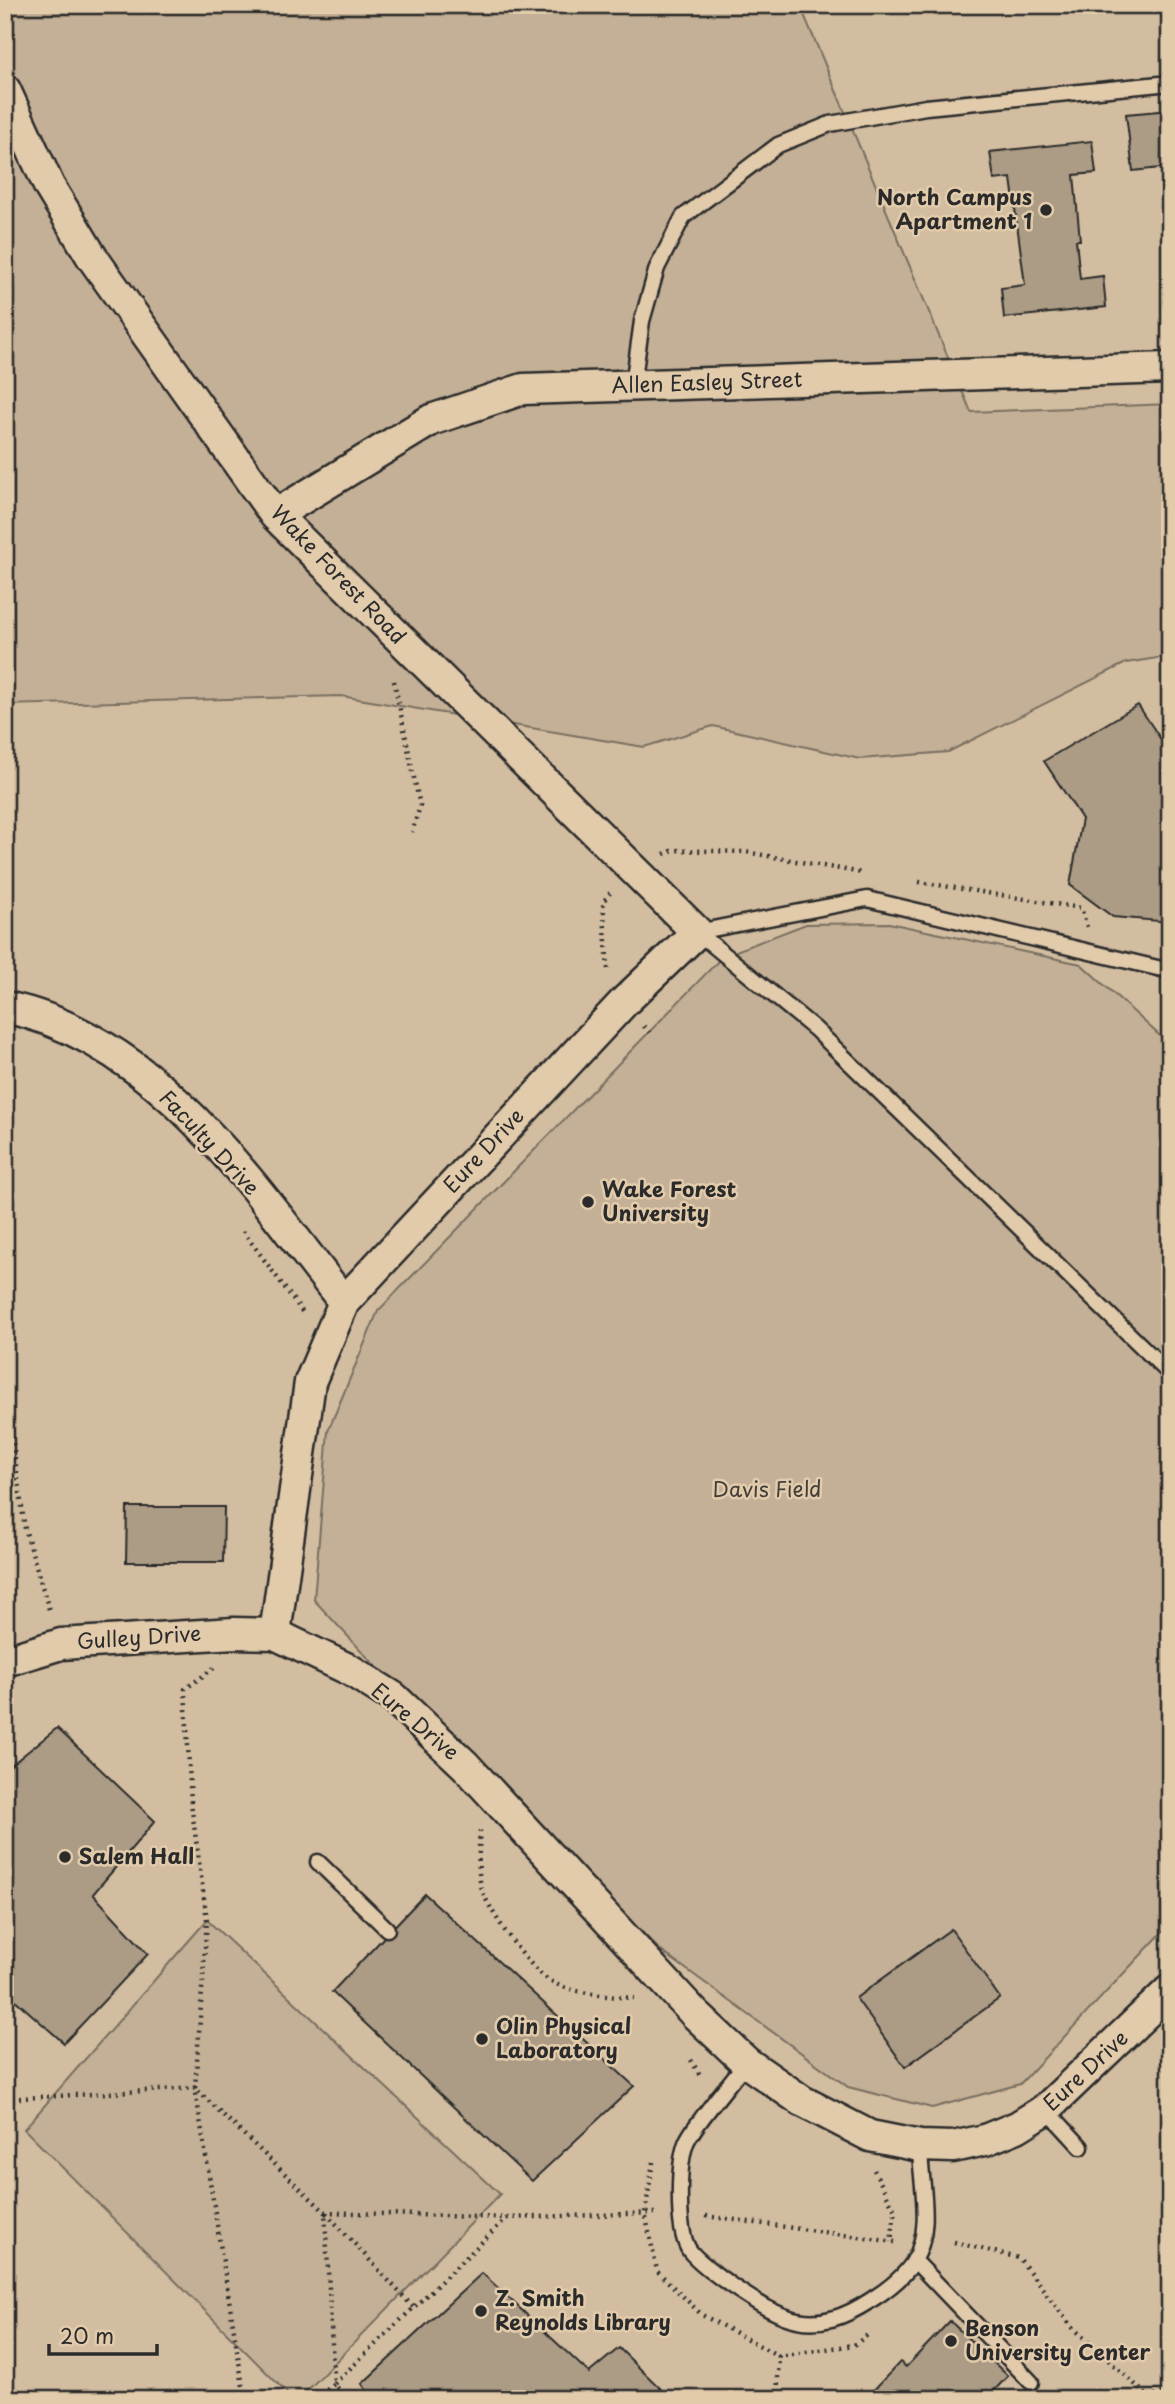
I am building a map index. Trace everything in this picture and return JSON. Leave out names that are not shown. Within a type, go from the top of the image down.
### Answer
[{"type":"street","name":"Wake Forest Road","points":[[5,90],[49,186],[92,257],[275,515],[697,932]]},
{"type":"street","name":"Allen Easley Street","points":[[275,515],[431,420],[523,389],[1170,368]]},
{"type":"street","name":"Eure Drive","points":[[697,932],[625,1001],[344,1302],[310,1382],[275,1634],[350,1670],[393,1697],[465,1765],[695,2014],[746,2062],[838,2122],[870,2136],[920,2146],[953,2147],[985,2140],[1017,2127],[1046,2109],[1170,1990]]},
{"type":"street","name":"Faculty Drive","points":[[5,1007],[36,1013],[66,1026],[123,1061],[176,1102],[232,1162],[344,1302]]},
{"type":"street","name":"Gulley Drive","points":[[5,1661],[61,1644],[234,1633],[275,1634]]},
{"type":"lane","points":[[634,385],[642,321],[657,268],[683,217],[778,145],[831,124],[926,107],[1170,83]]},
{"type":"lane","points":[[697,932],[867,899],[1170,971]]},
{"type":"lane","points":[[697,932],[814,1029],[1170,1374]]},
{"type":"lane","points":[[318,1862],[387,1929]]},
{"type":"lane","points":[[746,2062],[686,2143],[678,2212],[688,2249],[726,2282],[774,2314],[804,2322],[846,2316],[889,2289],[914,2260],[926,2220],[920,2178],[920,2146]]},
{"type":"lane","points":[[1046,2109],[1081,2147]]},
{"type":"lane","points":[[914,2260],[1031,2382]]},
{"type":"path","points":[[405,643],[394,680],[420,806],[412,832]]},
{"type":"path","points":[[236,1222],[307,1319]]},
{"type":"path","points":[[5,1388],[25,1528],[61,1644]]},
{"type":"path","points":[[234,1633],[237,1651],[185,1689],[191,1803],[207,1920],[195,2088],[245,2399]]},
{"type":"path","points":[[481,1818],[478,1856],[483,1894],[511,1937],[547,1979],[600,1997],[642,1998],[634,1988]]},
{"type":"path","points":[[684,2052],[701,2073],[694,2084]]},
{"type":"path","points":[[5,2099],[195,2088],[326,2212],[414,2308]]},
{"type":"path","points":[[654,2154],[645,2213],[657,2271],[702,2315],[779,2356],[855,2345],[873,2331]]},
{"type":"path","points":[[326,2212],[508,2218],[678,2212],[919,2245]]},
{"type":"path","points":[[326,2212],[334,2384],[348,2399]]},
{"type":"path","points":[[316,2399],[508,2218]]},
{"type":"path","points":[[954,2242],[1019,2258],[1071,2326],[1150,2398],[1170,2389]]},
{"type":"path","points":[[777,2399],[779,2356]]},
{"type":"shaded area","name":"Wake Forest University","points":[[5,5],[1170,5],[1170,2399],[5,2399]]},
{"type":"green space","points":[[5,5],[800,5],[971,412],[1170,404],[1170,656],[1126,663],[948,752],[860,759],[713,726],[644,747],[341,696],[5,705]]},
{"type":"green space","name":"Davis Field","points":[[889,923],[1081,964],[1170,1045],[1170,1924],[1020,2084],[932,2108],[848,2087],[660,1950],[410,1703],[314,1600],[328,1431],[378,1311],[723,956],[806,924]]},
{"type":"green space","points":[[207,1920],[500,2194],[299,2399],[293,2399],[24,2129]]},
{"type":"building","points":[[1170,110],[1170,167],[1133,171],[1126,114]]},
{"type":"building","name":"North Campus Apartment 1","points":[[1092,141],[1096,173],[1074,175],[1080,240],[1076,240],[1080,279],[1103,276],[1106,307],[1004,318],[1001,288],[1025,285],[1011,178],[994,180],[990,152]]},
{"type":"building","points":[[1138,705],[1170,753],[1170,922],[1113,917],[1070,885],[1082,819],[1044,761]]},
{"type":"building","points":[[127,1507],[224,1507],[223,1562],[126,1562]]},
{"type":"building","name":"Salem Hall","points":[[57,1728],[155,1821],[93,1894],[148,1954],[64,2043],[5,1991],[5,1770]]},
{"type":"building","name":"Olin Physical Laboratory","points":[[425,1894],[634,2086],[532,2181],[332,1992]]},
{"type":"building","points":[[951,1929],[1000,1998],[905,2067],[856,1998]]},
{"type":"building","name":"Z. Smith Reynolds Library","points":[[482,2273],[589,2373],[619,2348],[669,2397],[373,2399],[362,2384]]},
{"type":"building","name":"Benson University Center","points":[[950,2321],[1008,2376],[986,2399],[865,2399],[900,2362],[906,2367]]},
{"type":"place","name":"North Campus Apartment 1","points":[[1046,210]]},
{"type":"place","name":"Wake Forest University","points":[[588,1202]]},
{"type":"place","name":"Salem Hall","points":[[65,1857]]},
{"type":"place","name":"Olin Physical Laboratory","points":[[482,2039]]},
{"type":"place","name":"Z. Smith Reynolds Library","points":[[481,2311]]},
{"type":"place","name":"Benson University Center","points":[[951,2341]]}]
